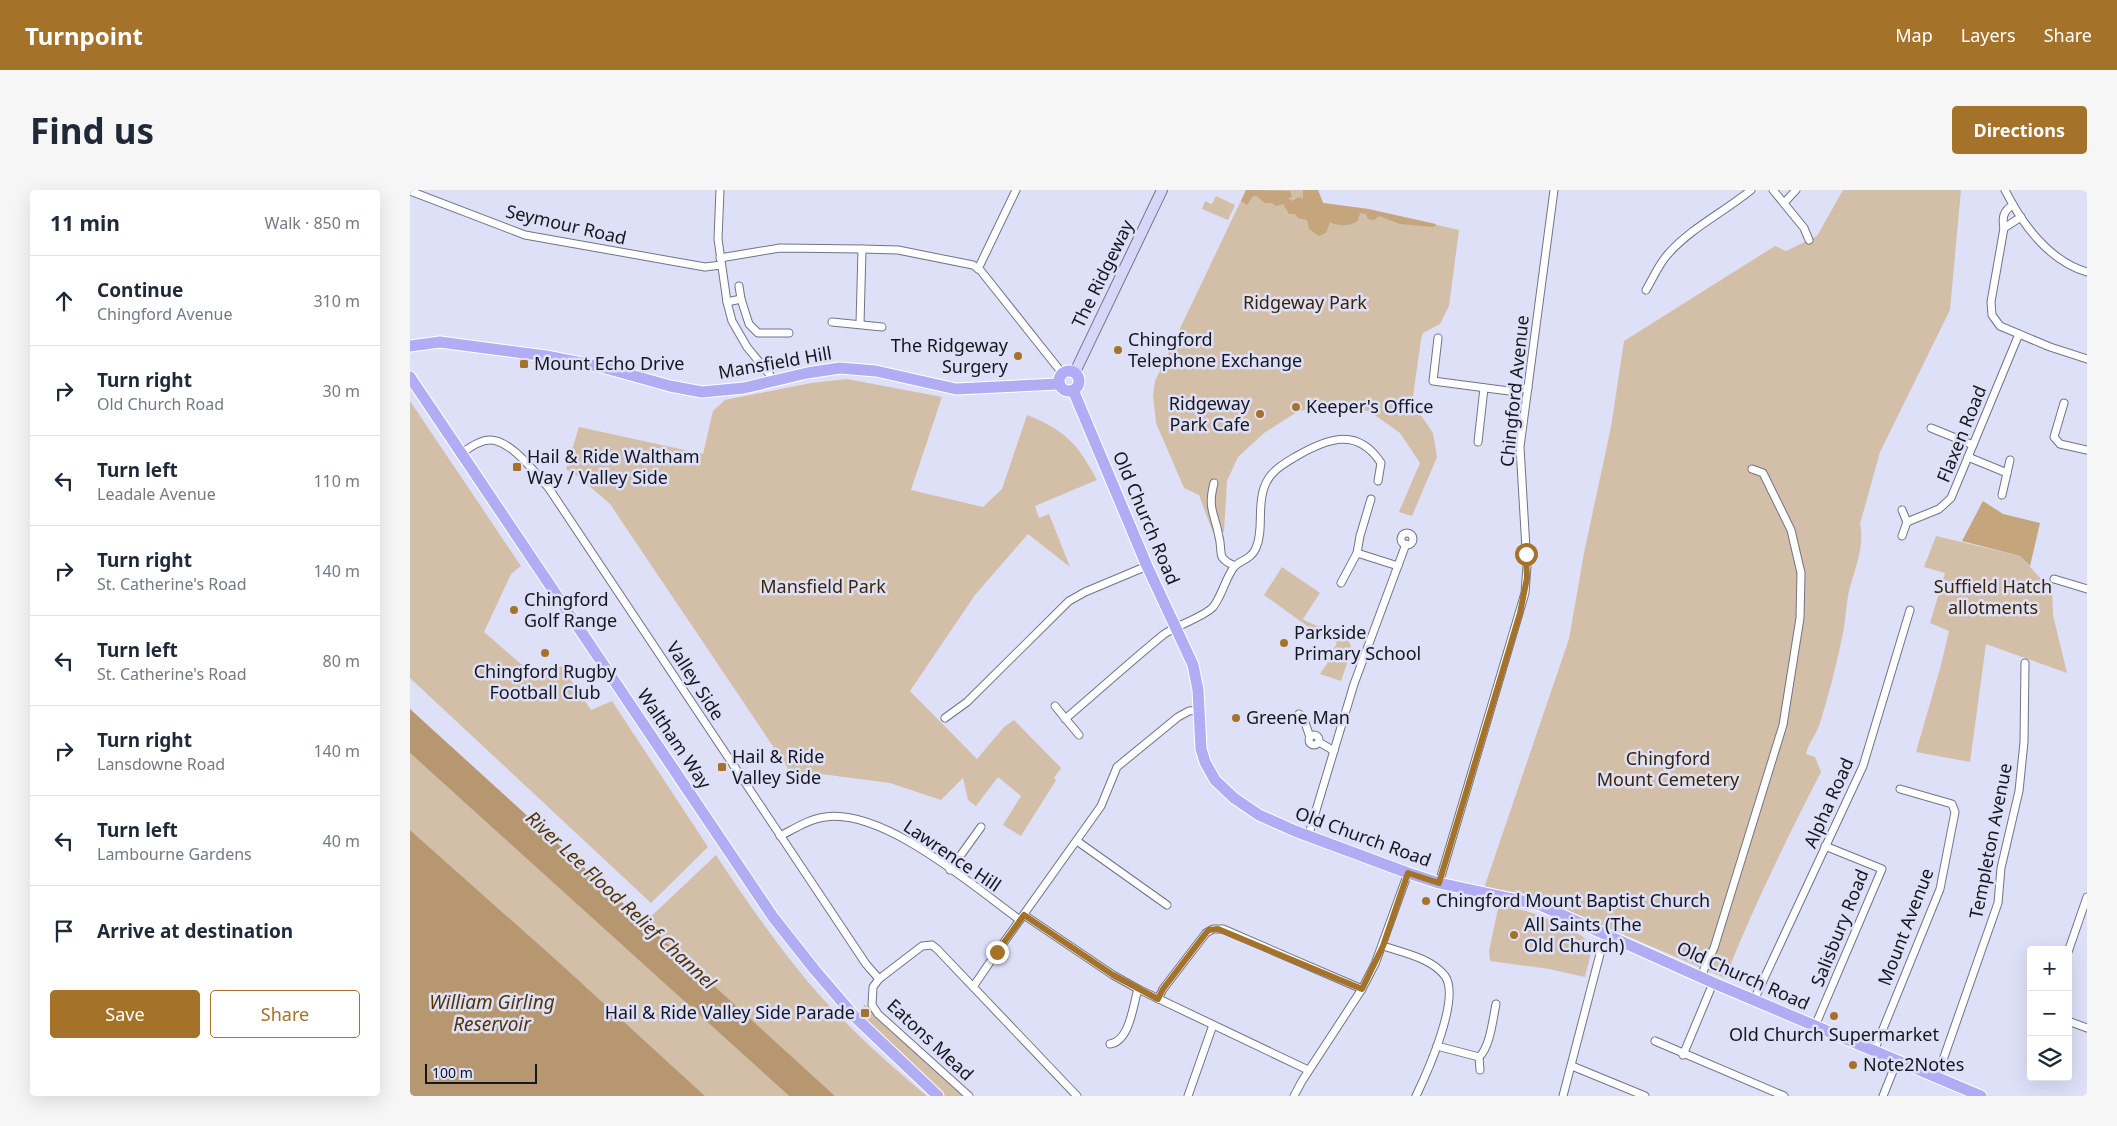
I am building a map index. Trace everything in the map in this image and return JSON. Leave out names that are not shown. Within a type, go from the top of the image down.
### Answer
[{"type":"main road","name":"The Ridgeway","points":[[1075,372],[1162,190]]},
{"type":"main road","name":"Mansfield Hill","points":[[410,346],[440,342],[546,356],[602,367],[670,386],[702,392],[723,391],[772,382],[826,369],[852,368],[876,371],[956,389],[1060,379]]},
{"type":"main road","points":[[1073,390],[1066,390],[1060,379],[1069,371],[1075,372]]},
{"type":"main road","name":"Old Church Road","points":[[1075,372],[1078,383],[1073,390],[1147,566],[1193,665],[1197,678],[1201,749],[1210,773],[1241,804],[1259,815],[1308,837],[1408,873],[1439,883],[1540,905],[1716,984],[1981,1096]]},
{"type":"main road","name":"Waltham Way","points":[[410,377],[773,917],[856,1018],[938,1096]]},
{"type":"street","points":[[720,190],[718,239],[727,302],[736,330],[756,359],[770,375],[772,382]]},
{"type":"street","points":[[1016,190],[978,268],[1060,379]]},
{"type":"street","name":"Chingford Avenue","points":[[1439,883],[1525,593],[1527,566],[1520,460],[1554,190]]},
{"type":"street","points":[[1646,290],[1669,253],[1703,224],[1751,190]]},
{"type":"street","points":[[1773,190],[1804,228],[1809,240]]},
{"type":"street","points":[[1784,203],[1796,190]]},
{"type":"street","points":[[2005,190],[2021,217],[2056,258],[2087,272]]},
{"type":"street","name":"Seymour Road","points":[[410,191],[525,235],[705,267],[780,248],[898,250],[973,265],[978,268]]},
{"type":"street","points":[[2013,205],[2004,213],[2004,228],[1991,310],[1995,321],[2000,326],[2050,347],[2087,359]]},
{"type":"street","points":[[2004,228],[2021,217]]},
{"type":"street","points":[[860,324],[862,249]]},
{"type":"street","points":[[739,286],[749,324],[754,330],[763,334],[789,333]]},
{"type":"street","points":[[727,302],[741,299]]},
{"type":"street","points":[[832,322],[882,327]]},
{"type":"street","name":"Flaxen Road","points":[[1907,522],[1939,509],[1951,498],[2019,334]]},
{"type":"street","points":[[1438,338],[1433,381],[1509,391],[1528,388]]},
{"type":"street","points":[[1478,442],[1484,388]]},
{"type":"street","points":[[2064,403],[2054,437],[2060,444],[2087,450]]},
{"type":"street","points":[[1931,428],[1973,445]]},
{"type":"street","points":[[1065,719],[1164,635],[1212,608],[1235,566],[1251,556],[1257,546],[1261,498],[1269,478],[1278,468],[1329,440],[1339,438],[1358,443],[1373,453],[1381,463],[1378,481]]},
{"type":"street","name":"Valley Side","points":[[462,453],[484,441],[497,441],[510,448],[548,487],[866,964],[879,979]]},
{"type":"street","points":[[1968,457],[2007,473]]},
{"type":"street","points":[[2002,495],[2010,460]]},
{"type":"street","points":[[1702,977],[1714,948],[1783,725],[1800,618],[1802,573],[1791,530],[1763,473],[1752,469]]},
{"type":"street","points":[[1214,483],[1210,497],[1221,556],[1225,561],[1235,566]]},
{"type":"street","points":[[1341,583],[1357,553],[1371,499]]},
{"type":"street","points":[[1902,510],[1907,522],[1902,536]]},
{"type":"street","points":[[1308,837],[1354,684],[1406,544]]},
{"type":"street","points":[[1357,553],[1398,566]]},
{"type":"street","points":[[945,718],[967,702],[1069,601],[1085,592],[1147,566]]},
{"type":"street","points":[[2054,579],[2087,588]]},
{"type":"street","name":"Alpha Road","points":[[1754,1000],[1863,766],[1910,610]]},
{"type":"street","name":"Templeton Avenue","points":[[1937,1077],[1998,903],[2001,868],[2019,791],[2024,742],[2025,663]]},
{"type":"street","points":[[1055,706],[1079,735]]},
{"type":"street","points":[[997,952],[1104,801],[1112,775],[1117,767],[1178,717],[1189,711],[1199,710]]},
{"type":"street","points":[[1299,714],[1303,717],[1310,737],[1314,734],[1318,736],[1319,742],[1334,751]]},
{"type":"street","name":"Mount Avenue","points":[[1874,1051],[1940,889],[1955,812],[1952,804],[1900,789]]},
{"type":"street","name":"Lawrence Hill","points":[[780,836],[813,820],[825,817],[854,819],[882,828],[901,837],[1113,975],[1158,999],[1308,1070]]},
{"type":"street","points":[[950,870],[980,827]]},
{"type":"street","points":[[1077,841],[1167,904]]},
{"type":"street","name":"Salisbury Road","points":[[1815,1026],[1882,869],[1826,846]]},
{"type":"street","points":[[1294,1096],[1308,1070],[1362,989],[1383,946],[1408,873]]},
{"type":"street","points":[[2070,946],[2085,911],[2087,897]]},
{"type":"street","points":[[1158,999],[1163,989],[1206,933],[1213,929],[1222,929],[1362,989]]},
{"type":"street","points":[[1563,1096],[1601,950],[1608,934]]},
{"type":"street","name":"Eatons Mead","points":[[969,1096],[874,1009],[871,993],[879,979],[922,946],[928,944],[937,949],[1077,1096]]},
{"type":"street","points":[[1383,946],[1432,964],[1445,976],[1448,983],[1449,996],[1437,1046],[1416,1096]]},
{"type":"street","points":[[972,986],[990,962]]},
{"type":"street","points":[[1683,1055],[1711,988],[1716,984]]},
{"type":"street","points":[[1110,1044],[1118,1041],[1125,1031],[1138,989]]},
{"type":"street","points":[[1480,1070],[1479,1057],[1486,1045],[1496,1004]]},
{"type":"street","points":[[2072,1022],[2087,1028]]},
{"type":"street","points":[[1188,1096],[1213,1025]]},
{"type":"street","points":[[1655,1041],[1683,1055],[1784,1096]]},
{"type":"street","points":[[1437,1046],[1479,1057]]},
{"type":"street","points":[[1883,1096],[1897,1060]]},
{"type":"street","points":[[1572,1066],[1645,1096]]},
{"type":"green space","name":"Ridgeway Park","points":[[1246,190],[1318,190],[1323,203],[1368,209],[1459,230],[1449,306],[1440,324],[1423,333],[1421,339],[1413,397],[1418,411],[1433,433],[1437,457],[1412,516],[1399,512],[1420,463],[1400,433],[1372,413],[1338,400],[1297,412],[1264,433],[1238,457],[1227,481],[1224,532],[1213,533],[1199,495],[1184,488],[1156,423],[1153,395],[1155,381]]},
{"type":"green space","name":"Chingford Mount Cemetery","points":[[1843,190],[1961,190],[1950,310],[1880,452],[1860,524],[1860,548],[1830,690],[1817,731],[1806,754],[1815,757],[1821,772],[1770,874],[1725,978],[1529,894],[1484,888],[1569,639],[1584,553],[1611,427],[1624,341],[1775,246],[1786,251],[1817,236]]},
{"type":"green space","points":[[1216,196],[1235,205],[1228,220],[1202,209],[1205,201],[1212,204]]},
{"type":"green space","name":"Mansfield Park","points":[[847,379],[942,397],[911,490],[983,507],[1002,489],[1027,415],[1051,426],[1069,440],[1077,448],[1097,480],[1035,506],[1039,518],[1049,514],[1070,567],[1028,534],[975,595],[910,691],[977,759],[1004,727],[1014,720],[1061,768],[1054,778],[1056,780],[1021,836],[1003,825],[1021,796],[998,777],[976,806],[968,800],[963,778],[941,800],[890,783],[821,774],[791,773],[610,504],[579,477],[566,469],[579,427],[703,454],[713,411],[725,400],[811,383]]},
{"type":"green space","points":[[410,401],[521,566],[511,574],[484,632],[535,676],[561,666],[591,710],[612,701],[708,847],[651,903],[410,678]]},
{"type":"green space","name":"Suffield Hatch allotments","points":[[1936,536],[2020,556],[2045,583],[2052,586],[2053,615],[2067,673],[1986,644],[1970,762],[1916,752],[1949,631],[1930,623],[1945,573],[1924,567]]},
{"type":"green space","points":[[1282,567],[1320,593],[1303,619],[1338,633],[1349,642],[1352,649],[1341,681],[1320,674],[1333,655],[1331,653],[1337,643],[1324,635],[1321,636],[1264,595]]},
{"type":"green space","points":[[410,753],[789,1096],[705,1096],[410,830]]},
{"type":"green space","points":[[716,855],[760,920],[808,982],[865,1042],[927,1096],[835,1096],[644,923]]},
{"type":"green space","points":[[1499,904],[1549,919],[1576,932],[1585,939],[1590,946],[1590,957],[1585,977],[1549,969],[1490,961],[1489,951]]},
{"type":"green space","points":[[864,1004],[963,1096],[944,1096],[907,1062],[862,1014]]},
{"type":"shaded area","points":[[1246,190],[1290,191],[1292,197],[1288,198],[1292,201],[1299,197],[1303,199],[1303,190],[1318,190],[1323,203],[1368,209],[1436,224],[1434,227],[1400,224],[1379,216],[1374,220],[1368,219],[1366,214],[1360,213],[1358,221],[1352,224],[1341,225],[1330,222],[1326,233],[1319,236],[1309,229],[1307,220],[1298,218],[1295,214],[1289,214],[1283,204],[1276,206],[1272,203],[1265,203],[1256,196],[1253,196],[1247,205],[1241,201]]},
{"type":"shaded area","points":[[1983,501],[2003,514],[2040,523],[2030,566],[2020,556],[1962,541]]},
{"type":"water","points":[[410,709],[835,1096],[789,1096],[410,753]]},
{"type":"water","name":"William Girling Reservoir","points":[[410,830],[563,966],[705,1096],[410,1096]]},
{"type":"place","name":"Chingford Telephone Exchange","points":[[1118,350]]},
{"type":"place","name":"The Ridgeway Surgery","points":[[1018,356]]},
{"type":"place","name":"Mount Echo Drive","points":[[524,364]]},
{"type":"place","name":"Keeper's Office","points":[[1296,407]]},
{"type":"place","name":"Ridgeway Park Cafe","points":[[1260,414]]},
{"type":"place","name":"Hail & Ride Waltham Way / Valley Side","points":[[517,467]]},
{"type":"place","name":"Chingford Golf Range","points":[[514,610]]},
{"type":"place","name":"Parkside Primary School","points":[[1284,643]]},
{"type":"place","name":"Chingford Rugby Football Club","points":[[545,653]]},
{"type":"place","name":"Greene Man","points":[[1236,718]]},
{"type":"place","name":"Hail & Ride Valley Side","points":[[722,767]]},
{"type":"place","name":"Chingford Mount Baptist Church","points":[[1426,901]]},
{"type":"place","name":"All Saints (The Old Church)","points":[[1514,935]]},
{"type":"place","name":"Hail & Ride Valley Side Parade","points":[[865,1013]]},
{"type":"place","name":"Old Church Supermarket","points":[[1834,1016]]},
{"type":"place","name":"Note2Notes","points":[[1853,1065]]},
{"type":"route","points":[[997,952],[1024,915],[1113,975],[1158,999],[1163,989],[1206,933],[1213,929],[1222,929],[1362,989],[1383,946],[1408,873],[1439,883],[1520,613],[1527,578],[1526,554]]},
{"type":"water label","name":"River Lee Flood Relief Channel","points":[[621,900]]}]
